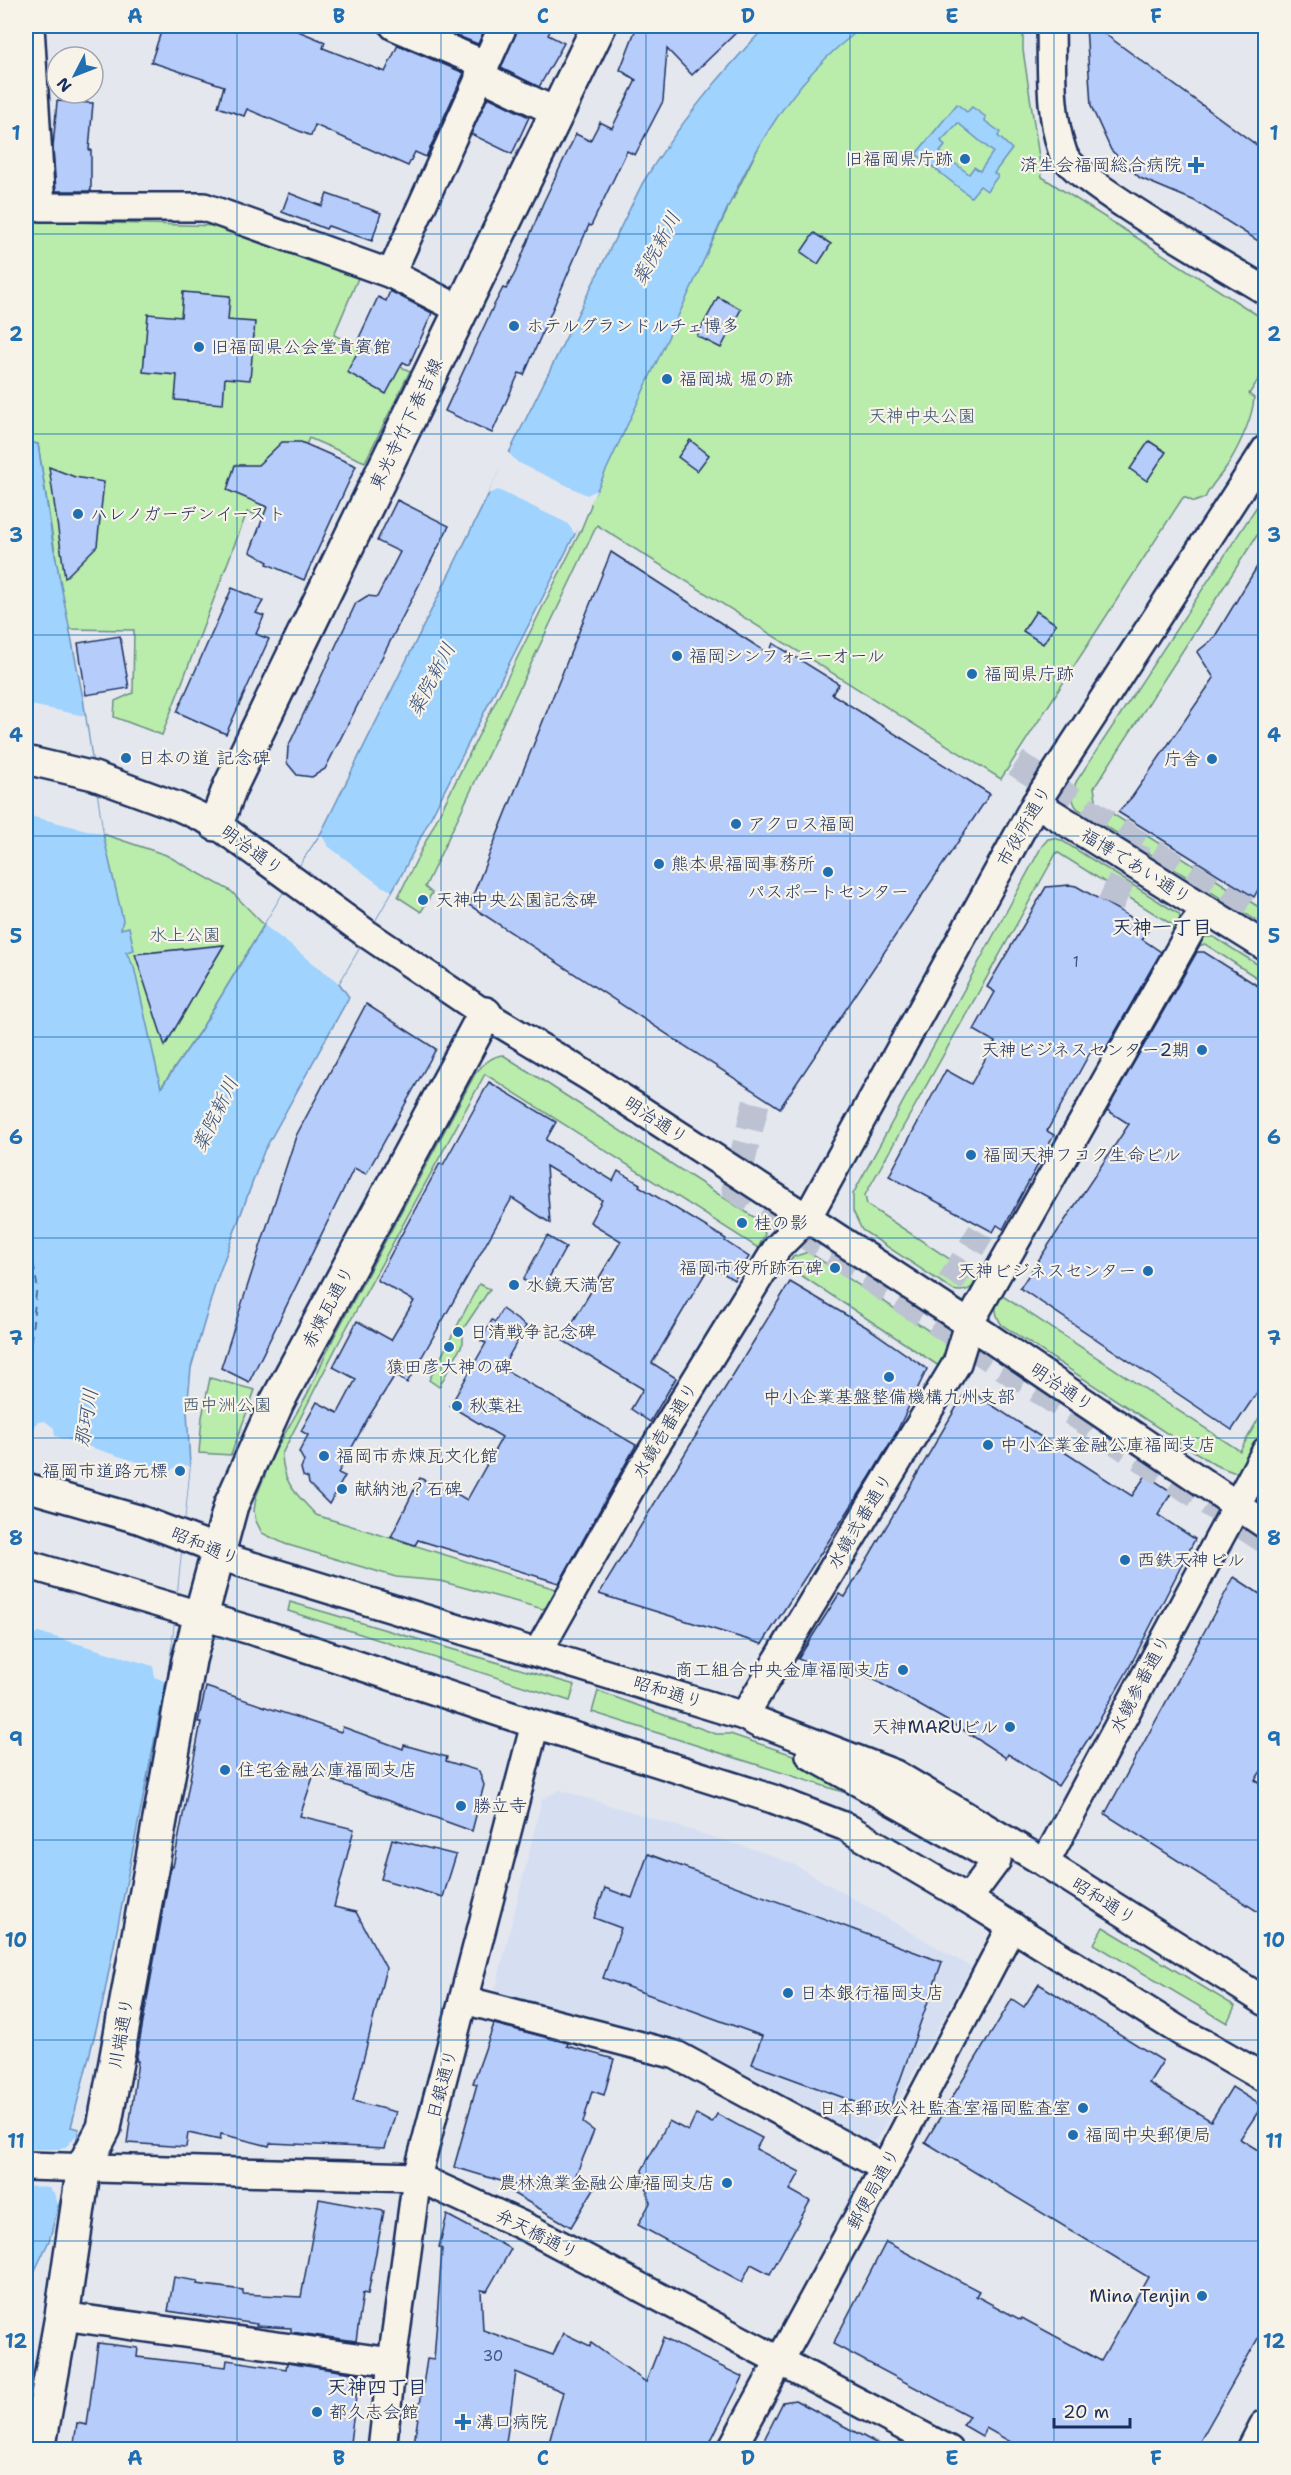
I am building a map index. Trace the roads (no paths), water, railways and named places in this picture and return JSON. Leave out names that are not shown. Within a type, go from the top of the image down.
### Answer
[{"type":"main road","name":"東光寺竹下春吉線","points":[[216,824],[230,788],[599,26]]},
{"type":"main road","name":"赤煉瓦通り","points":[[188,1610],[216,1555],[231,1505],[277,1402],[485,1014]]},
{"type":"main road","name":"川端通り","points":[[38,2450],[62,2316],[76,2166],[104,2128],[189,1660],[188,1610]]},
{"type":"main road","points":[[1254,2450],[1266,2427]]},
{"type":"street","points":[[30,26],[41,207],[204,207],[391,274],[461,310]]},
{"type":"street","points":[[394,26],[481,69],[556,112]]},
{"type":"street","points":[[391,274],[481,69],[503,26]]},
{"type":"street","points":[[1051,26],[1054,112],[1063,155],[1081,175],[1108,194],[1266,291]]},
{"type":"street","name":"市役所通り","points":[[807,1218],[1036,803],[1266,449]]},
{"type":"street","name":"明治通り","points":[[26,760],[94,776],[179,807],[216,824],[367,934],[485,1014],[588,1076],[807,1218],[969,1324],[1266,1525]]},
{"type":"street","name":"福博であい通り","points":[[1036,803],[1266,947]]},
{"type":"street","name":"水鏡弐番通り","points":[[744,1716],[957,1363],[969,1324],[1192,928],[1206,910]]},
{"type":"street","name":"水鏡壱番通り","points":[[538,1652],[643,1466],[777,1248],[807,1218]]},
{"type":"street","name":"水鏡参番通り","points":[[1045,1863],[1266,1451]]},
{"type":"street","name":"昭和通り","points":[[26,1487],[138,1519],[204,1544],[216,1555],[744,1716],[895,1774],[1045,1863],[1266,2002]]},
{"type":"street","points":[[26,1564],[188,1610],[534,1724],[773,1799],[846,1827],[968,1899],[1183,2033],[1207,2044],[1266,2079]]},
{"type":"street","points":[[744,1716],[997,1860],[968,1899]]},
{"type":"street","name":"日銀通り","points":[[382,2450],[417,2177],[534,1724]]},
{"type":"street","name":"郵便局通り","points":[[731,2450],[885,2168],[1012,1926]]},
{"type":"street","points":[[464,2000],[676,2055],[885,2168]]},
{"type":"street","name":"弁天橋通り","points":[[26,2166],[417,2177],[532,2230],[949,2450]]},
{"type":"street","points":[[62,2316],[392,2362]]},
{"type":"water","points":[[766,26],[865,26],[833,51],[806,79],[782,109],[743,176],[597,490],[579,519],[575,534],[402,874],[339,983],[349,997],[264,1151],[216,1282],[191,1368],[187,1410],[190,1466],[166,1682],[102,2006],[71,2127],[79,2129],[49,2241],[26,2289],[26,442],[38,444],[53,544],[83,698],[103,834],[123,920],[121,929],[129,927],[134,950],[126,952],[134,967],[161,1088],[200,1031],[321,833],[642,184],[670,141],[700,102]]},
{"type":"water","points":[[957,104],[967,112],[972,107],[986,117],[985,121],[1000,132],[998,136],[1012,149],[994,173],[998,176],[987,191],[980,186],[971,197],[916,154]],"holes":[[[958,123],[993,152],[980,171],[974,167],[969,174],[940,152],[945,146],[941,141]]]},
{"type":"tunnel","points":[[1016,763],[1138,843],[1266,921]]},
{"type":"tunnel","points":[[1110,905],[1138,843]]},
{"type":"tunnel","points":[[756,1103],[735,1189],[1266,1541]]},
{"type":"tunnel","points":[[929,1318],[981,1232]]},
{"type":"place","name":"旧福岡県庁跡","points":[[965,159]]},
{"type":"place","name":"済生会福岡総合病院","points":[[1196,165]]},
{"type":"place","name":"ホテルグランドルチェ博多","points":[[514,326]]},
{"type":"place","name":"旧福岡県公会堂貴賓館","points":[[199,347]]},
{"type":"place","name":"福岡城 堀の跡","points":[[667,379]]},
{"type":"place","name":"ハレノガーデンイースト","points":[[78,514]]},
{"type":"place","name":"福岡シンフォニーオール","points":[[677,656]]},
{"type":"place","name":"福岡県庁跡","points":[[972,674]]},
{"type":"place","name":"日本の道 記念碑","points":[[126,758]]},
{"type":"place","name":"庁舎","points":[[1212,759]]},
{"type":"place","name":"アクロス福岡","points":[[736,824]]},
{"type":"place","name":"熊本県福岡事務所","points":[[659,864]]},
{"type":"place","name":"パスポートセンター","points":[[828,872]]},
{"type":"place","name":"天神中央公園記念碑","points":[[423,900]]},
{"type":"place","name":"天神ビジネスセンター2期","points":[[1202,1050]]},
{"type":"place","name":"福岡天神フコク生命ビル","points":[[971,1155]]},
{"type":"place","name":"桂の影","points":[[742,1223]]},
{"type":"place","name":"福岡市役所跡石碑","points":[[835,1268]]},
{"type":"place","name":"天神ビジネスセンター","points":[[1148,1271]]},
{"type":"place","name":"水鏡天満宮","points":[[514,1285]]},
{"type":"place","name":"日清戦争記念碑","points":[[458,1332]]},
{"type":"place","name":"猿田彦大神の碑","points":[[449,1347]]},
{"type":"place","name":"中小企業基盤整備機構九州支部","points":[[889,1377]]},
{"type":"place","name":"秋葉社","points":[[457,1406]]},
{"type":"place","name":"中小企業金融公庫福岡支店","points":[[988,1445]]},
{"type":"place","name":"福岡市赤煉瓦文化館","points":[[324,1456]]},
{"type":"place","name":"福岡市道路元標","points":[[180,1471]]},
{"type":"place","name":"献納池？石碑","points":[[342,1489]]},
{"type":"place","name":"西鉄天神ビル","points":[[1125,1560]]},
{"type":"place","name":"商工組合中央金庫福岡支店","points":[[903,1670]]},
{"type":"place","name":"天神MARUビル","points":[[1010,1727]]},
{"type":"place","name":"住宅金融公庫福岡支店","points":[[225,1770]]},
{"type":"place","name":"勝立寺","points":[[461,1806]]},
{"type":"place","name":"日本銀行福岡支店","points":[[788,1993]]},
{"type":"place","name":"日本郵政公社監査室福岡監査室","points":[[1083,2108]]},
{"type":"place","name":"福岡中央郵便局","points":[[1073,2135]]},
{"type":"place","name":"農林漁業金融公庫福岡支店","points":[[727,2183]]},
{"type":"place","name":"Mina Tenjin","points":[[1202,2296]]},
{"type":"place","name":"都久志会館","points":[[317,2412]]},
{"type":"place","name":"溝口病院","points":[[463,2422]]},
{"type":"district","name":"天神一丁目","points":[[1162,927]]},
{"type":"district","name":"天神四丁目","points":[[377,2387]]},
{"type":"water label","name":"薬院新川","points":[[656,248]]},
{"type":"water label","name":"薬院新川","points":[[431,679]]},
{"type":"water label","name":"薬院新川","points":[[215,1114]]},
{"type":"water label","name":"那珂川","points":[[86,1418]]},
{"type":"park label","name":"天神中央公園","points":[[922,416]]},
{"type":"park label","name":"水上公園","points":[[185,935]]},
{"type":"park label","name":"西中洲公園","points":[[227,1405]]}]
